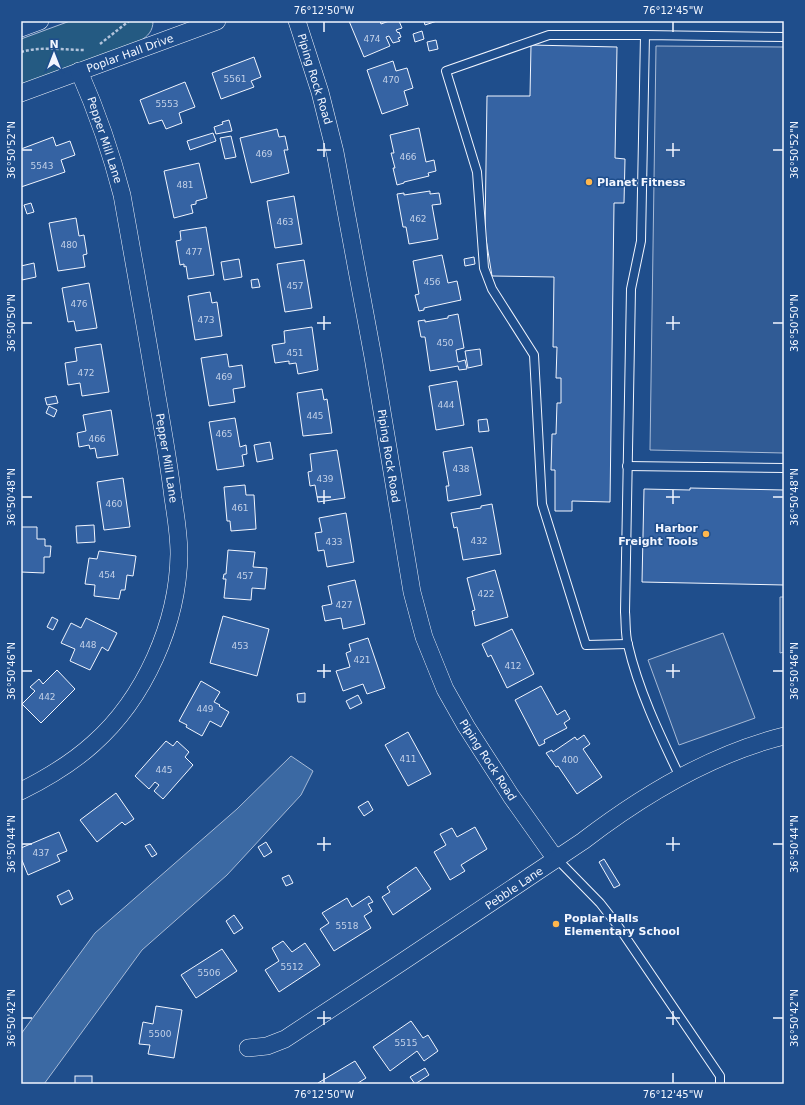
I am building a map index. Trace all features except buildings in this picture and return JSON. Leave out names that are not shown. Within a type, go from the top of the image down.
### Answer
[{"type":"street","points":[[21,28],[40,21]]},
{"type":"street","name":"Poplar Hall Drive","points":[[21,93],[79,71],[184,27],[217,21]]},
{"type":"street","name":"Piping Rock Road","points":[[297,21],[320,92],[336,152],[412,592],[424,637],[444,689],[466,726],[511,796],[557,859]]},
{"type":"street","name":"Pepper Mill Lane","points":[[21,791],[42,781],[69,764],[94,743],[121,714],[140,687],[158,652],[170,620],[177,588],[179,555],[178,535],[168,454],[122,195],[109,147],[94,104],[79,71]]},
{"type":"street","name":"Pebble Lane","points":[[248,1048],[267,1046],[285,1039],[557,859],[640,800],[680,777],[726,755],[784,736]]},
{"type":"lane","points":[[628,644],[586,645],[542,504],[534,355],[492,289],[484,268],[477,172],[446,72],[549,35],[784,37]]},
{"type":"lane","points":[[645,35],[641,241],[631,289],[625,612],[628,644],[638,680],[654,724],[680,777]]},
{"type":"lane","points":[[627,466],[784,468]]},
{"type":"lane","points":[[557,859],[600,903],[618,926],[720,1076],[720,1084]]},
{"type":"path","points":[[99,45],[129,21]]},
{"type":"path","points":[[21,52],[45,48],[85,50]]},
{"type":"shaded area","points":[[70,21],[153,21],[150,33],[140,41],[21,85],[21,39]]},
{"type":"shaded area","points":[[656,46],[784,47],[784,453],[650,450]]},
{"type":"shaded area","points":[[780,597],[784,597],[784,652],[780,653]]},
{"type":"shaded area","points":[[723,633],[755,718],[679,745],[648,660]]},
{"type":"shaded area","points":[[291,756],[313,771],[301,795],[227,875],[142,950],[44,1084],[21,1084],[21,1034],[95,933],[237,809]]},
{"type":"place","name":"Planet Fitness","points":[[589,182]]},
{"type":"place","name":"Harbor Freight Tools","points":[[706,534]]},
{"type":"place","name":"Poplar Halls Elementary School","points":[[556,924]]}]
